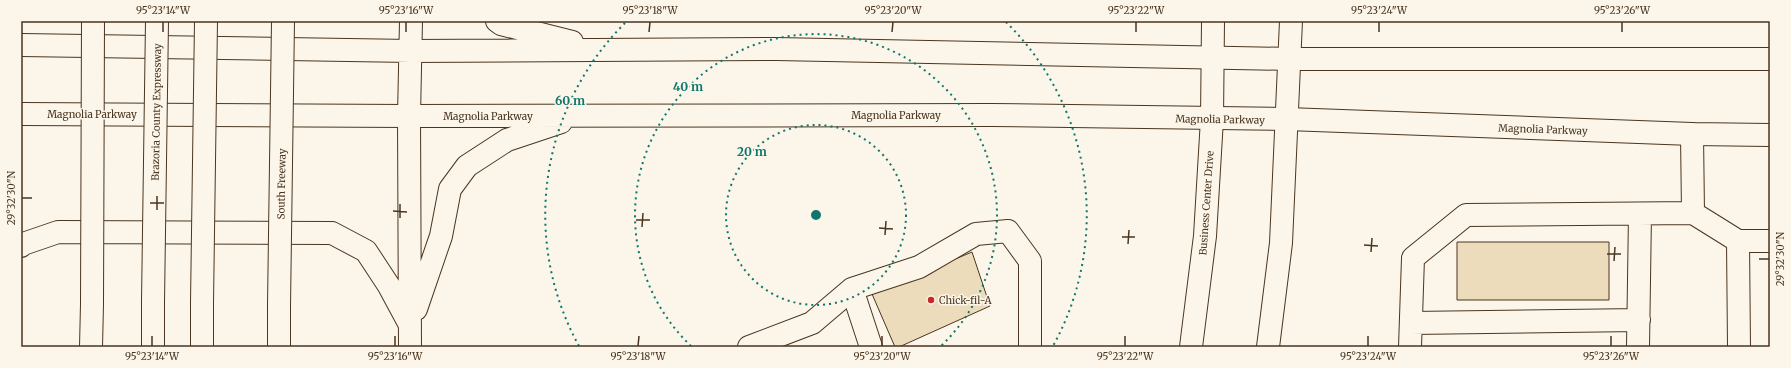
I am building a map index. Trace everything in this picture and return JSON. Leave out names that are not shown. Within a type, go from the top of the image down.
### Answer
[{"type":"main road","points":[[91,347],[93,21]]},
{"type":"main road","name":"Brazoria County Expressway","points":[[153,347],[157,21]]},
{"type":"main road","points":[[202,347],[206,21]]},
{"type":"main road","name":"South Freeway","points":[[279,347],[283,21]]},
{"type":"main road","points":[[410,347],[409,116],[411,21]]},
{"type":"main road","points":[[497,21],[502,24],[602,50]]},
{"type":"main road","name":"Business Center Drive","points":[[1191,347],[1204,236],[1212,119],[1213,21]]},
{"type":"main road","points":[[1268,347],[1281,243],[1292,21]]},
{"type":"main road","points":[[21,45],[411,51],[776,49],[1290,59],[1770,59]]},
{"type":"main road","name":"Magnolia Parkway","points":[[21,114],[409,116],[991,114],[1212,119],[1287,119],[1692,134],[1770,135]]},
{"type":"main road","points":[[410,326],[441,236],[450,189],[467,166],[507,140],[577,116]]},
{"type":"main road","points":[[1692,134],[1693,213]]},
{"type":"main road","points":[[1410,347],[1413,258],[1466,215],[1693,213],[1738,241],[1770,241]]},
{"type":"main road","points":[[1638,347],[1640,214]]},
{"type":"main road","points":[[749,347],[812,322],[852,289],[919,267],[976,234],[1008,231],[1030,261],[1030,347]]},
{"type":"main road","points":[[21,246],[58,232],[332,233],[366,251],[389,286],[410,326]]},
{"type":"main road","points":[[1738,241],[1739,347]]},
{"type":"main road","points":[[852,289],[870,347]]},
{"type":"main road","points":[[1411,323],[1639,320]]},
{"type":"building","points":[[1457,242],[1609,242],[1609,300],[1457,300]]},
{"type":"building","name":"Chick-fil-A","points":[[972,252],[990,306],[899,347],[895,347],[872,294]]},
{"type":"place","name":"Chick-fil-A","points":[[931,300]]}]
